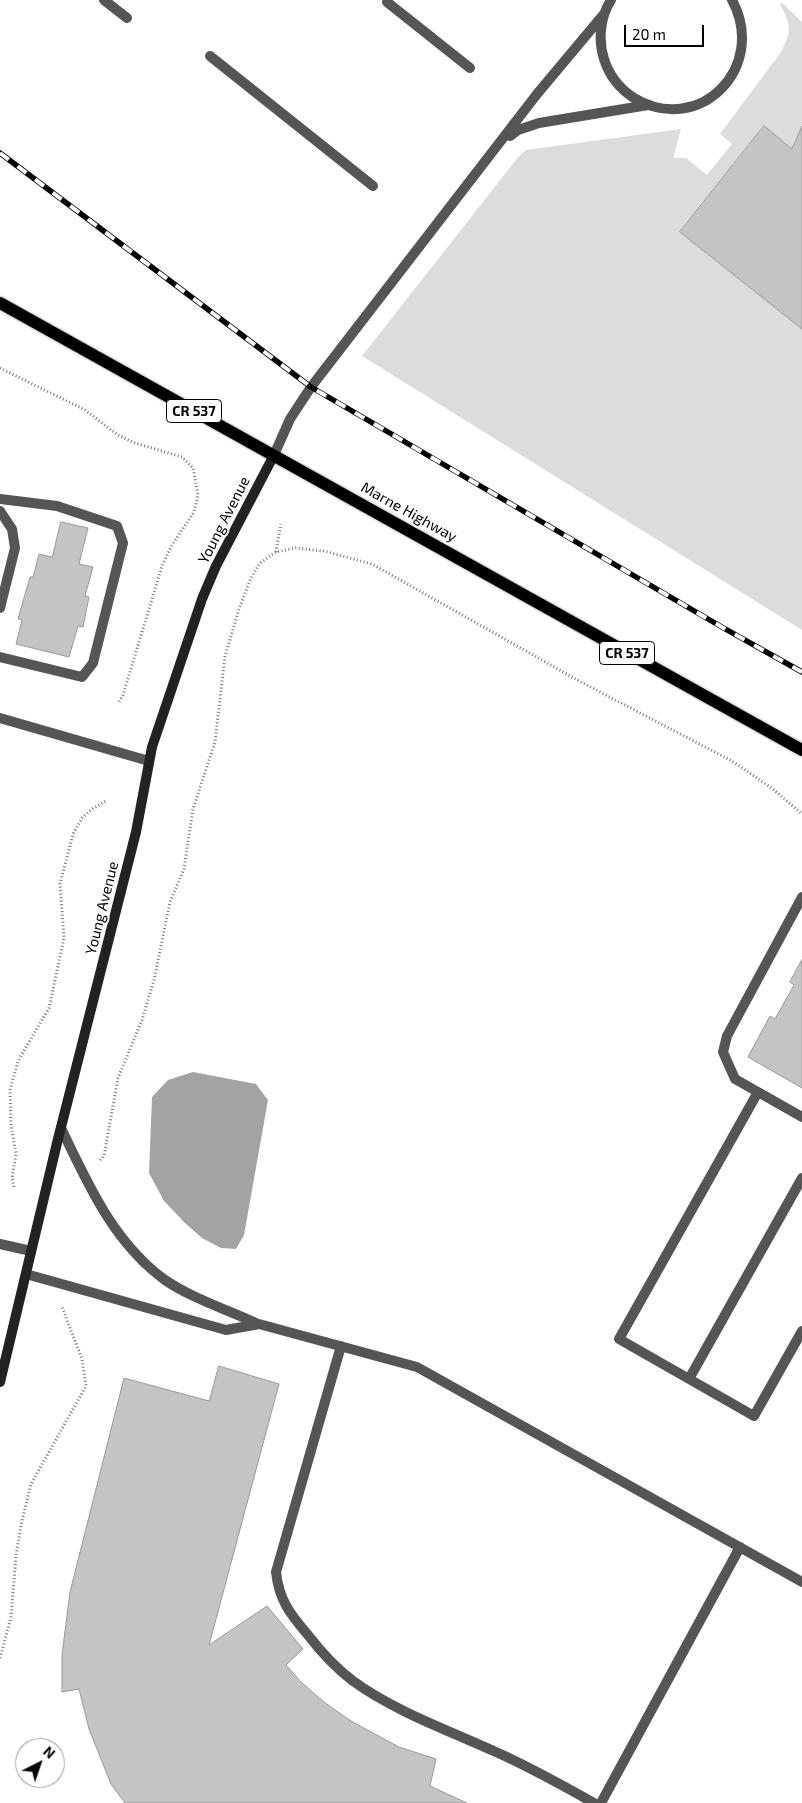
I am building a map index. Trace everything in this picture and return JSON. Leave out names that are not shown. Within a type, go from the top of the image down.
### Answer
[{"type":"main road","name":"Marne Highway","points":[[0,303],[802,750]]},
{"type":"street","name":"Young Avenue","points":[[0,1382],[61,1128],[136,832],[149,760],[160,722],[202,600],[216,566],[274,456]]},
{"type":"lane","points":[[104,0],[127,18]]},
{"type":"lane","points":[[610,0],[604,14],[600,38],[603,56],[609,71],[614,80],[629,95],[648,105],[669,109],[690,107],[709,98],[726,85],[737,67],[743,47],[742,22],[732,0]]},
{"type":"lane","points":[[387,2],[470,68]]},
{"type":"lane","points":[[274,456],[290,419],[311,387],[503,141],[537,94],[604,14]]},
{"type":"lane","points":[[210,56],[373,186]]},
{"type":"lane","points":[[503,141],[518,130],[539,123],[648,105]]},
{"type":"lane","points":[[0,499],[57,506],[117,526],[124,543],[92,663],[82,677],[0,657]]},
{"type":"lane","points":[[0,511],[12,529],[15,548],[0,608]]},
{"type":"lane","points":[[0,718],[149,760]]},
{"type":"lane","points":[[802,897],[727,1036],[723,1052],[735,1079],[802,1117]]},
{"type":"lane","points":[[758,1092],[619,1339],[754,1416],[802,1331]]},
{"type":"lane","points":[[61,1128],[98,1203],[131,1248],[152,1269],[180,1288],[259,1324],[417,1368],[802,1582]]},
{"type":"lane","points":[[689,1379],[802,1178]]},
{"type":"lane","points":[[0,1244],[31,1251]]},
{"type":"lane","points":[[26,1274],[226,1330],[259,1324]]},
{"type":"lane","points":[[341,1346],[276,1572],[280,1594],[286,1608],[327,1658],[370,1692],[406,1712],[537,1772],[594,1803]]},
{"type":"lane","points":[[601,1803],[740,1547]]},
{"type":"path","points":[[0,368],[85,410],[118,435],[135,443],[182,457],[193,468],[198,495],[194,512],[172,545],[162,566],[123,695],[119,702]]},
{"type":"path","points":[[276,552],[281,524]]},
{"type":"path","points":[[100,1160],[104,1156],[118,1078],[142,1020],[154,980],[170,902],[184,869],[193,809],[215,742],[225,656],[239,609],[251,578],[260,563],[276,552],[296,548],[324,551],[372,564],[579,681],[732,761],[773,789],[802,814]]},
{"type":"path","points":[[14,1187],[12,1177],[16,1154],[11,1125],[10,1090],[18,1061],[49,1008],[64,938],[60,884],[73,834],[82,818],[92,809],[106,801]]},
{"type":"path","points":[[0,1658],[11,1617],[18,1540],[30,1484],[86,1386],[82,1359],[62,1307]]},
{"type":"shaded area","points":[[782,3],[802,22],[802,126],[792,149],[763,126],[680,232],[802,329],[802,630],[362,356],[519,156],[526,150],[681,129],[673,158],[686,158],[707,175],[732,144],[720,134],[781,52],[789,28],[787,18],[780,5]]},
{"type":"shaded area","points":[[193,1072],[256,1084],[268,1100],[244,1235],[236,1249],[221,1248],[202,1238],[164,1201],[149,1173],[152,1097],[168,1080]]},
{"type":"building","points":[[764,126],[792,149],[802,126],[802,329],[680,232]]},
{"type":"building","points":[[61,522],[88,528],[79,564],[93,567],[85,596],[89,597],[83,627],[78,626],[69,657],[16,644],[22,620],[18,619],[30,577],[33,577],[39,554],[52,557]]},
{"type":"building","points":[[802,960],[802,1088],[748,1057],[770,1016],[775,1019],[794,985],[790,982]]},
{"type":"building","points":[[219,1366],[279,1384],[209,1645],[267,1606],[303,1649],[286,1665],[301,1682],[324,1702],[351,1721],[399,1747],[436,1759],[430,1786],[467,1803],[125,1803],[111,1784],[89,1729],[79,1689],[62,1692],[62,1655],[70,1592],[124,1378],[209,1401]]},
{"type":"railway","points":[[0,153],[311,387],[802,672]]}]
